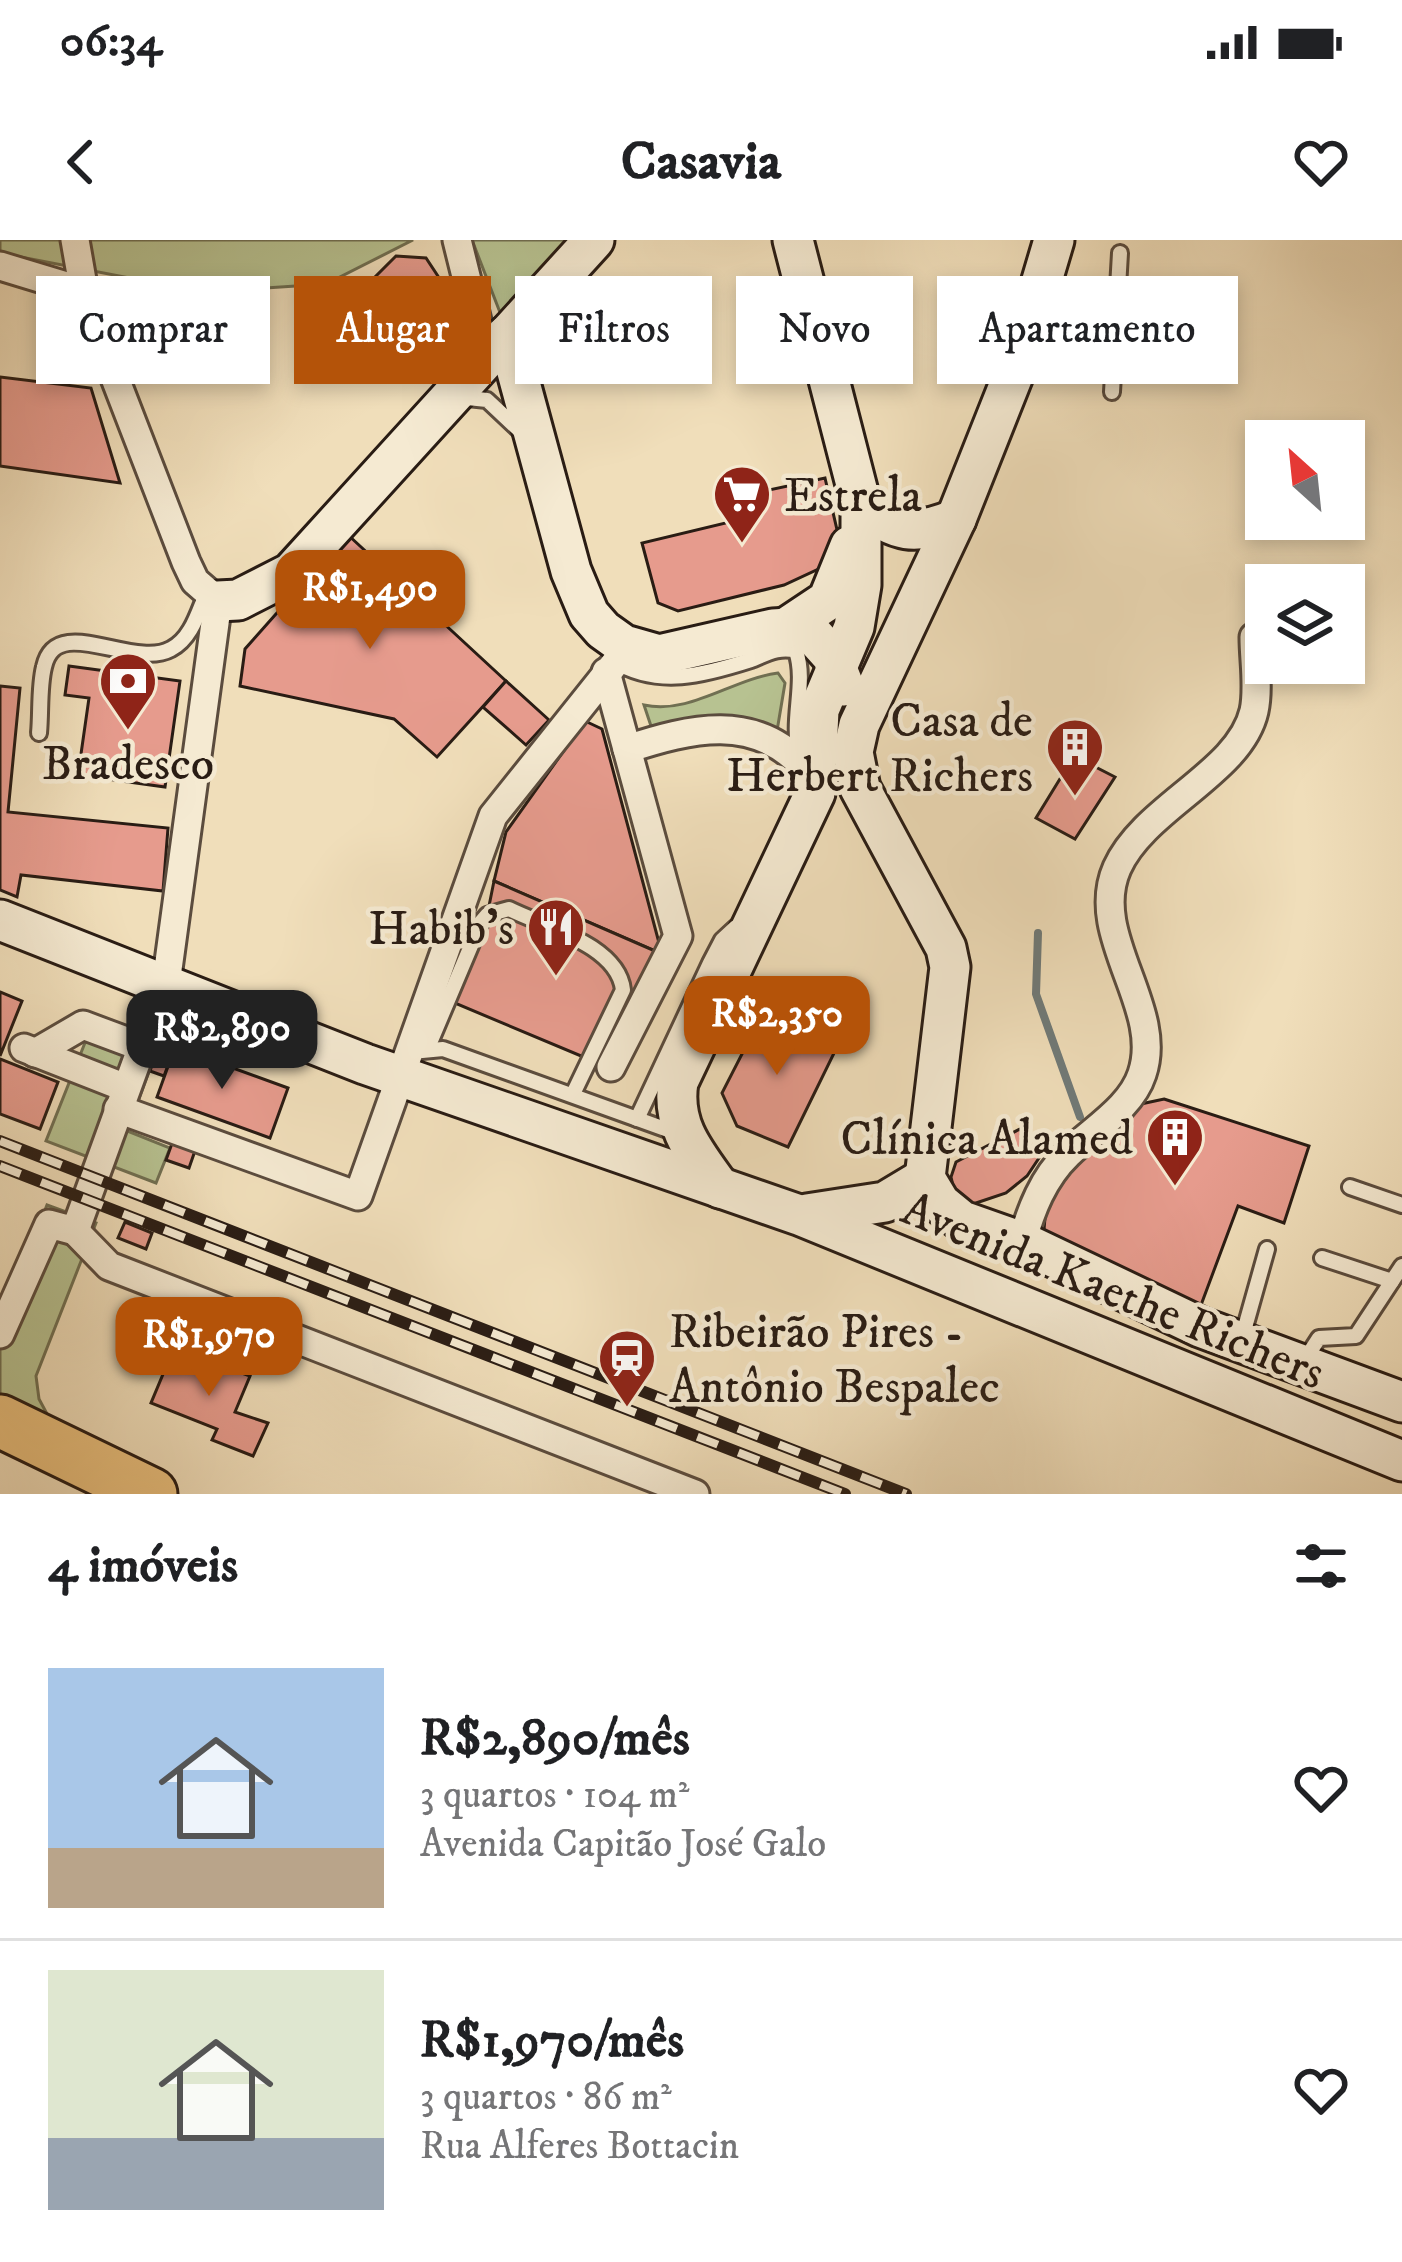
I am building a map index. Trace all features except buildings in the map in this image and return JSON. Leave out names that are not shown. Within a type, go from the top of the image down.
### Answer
[{"type":"highway","points":[[0,1421],[151,1494]]},
{"type":"highway","points":[[0,1460],[92,1494]]},
{"type":"main road","points":[[212,598],[238,600],[291,573],[594,240]]},
{"type":"main road","points":[[720,1188],[684,1136],[674,1108],[677,1082],[814,793],[819,710],[854,626],[861,585],[861,512],[793,240]]},
{"type":"main road","points":[[800,1215],[885,1202],[925,1178],[950,967],[946,948],[860,788],[853,752],[859,725],[956,519],[1016,368],[1054,240]]},
{"type":"main road","points":[[496,346],[572,572],[589,614],[603,629],[624,645],[659,655],[806,627],[836,666],[859,725]]},
{"type":"main road","points":[[786,628],[828,600],[861,512]]},
{"type":"main road","points":[[861,512],[905,532],[926,532],[956,519]]},
{"type":"main road","name":"Avenida Kaethe Richers","points":[[0,920],[159,1002],[399,1061],[800,1215],[1402,1461]]},
{"type":"main road","name":"Avenida Kaethe Richers","points":[[925,1178],[940,1203],[962,1221],[1022,1242],[1241,1342],[1402,1402]]},
{"type":"main road","points":[[1022,1242],[1034,1286],[1069,1327]]},
{"type":"street","points":[[75,240],[81,276]]},
{"type":"street","points":[[457,240],[496,346]]},
{"type":"street","points":[[0,266],[36,277]]},
{"type":"street","points":[[0,1334],[62,1227],[122,1099],[159,1002],[212,598],[186,562],[117,384]]},
{"type":"street","points":[[595,647],[678,936],[611,1067]]},
{"type":"street","points":[[142,1047],[83,1025],[27,1049],[122,1099],[358,1196],[399,1061],[493,815],[595,647]]},
{"type":"street","points":[[1022,1242],[1044,1185],[1064,1157],[1133,1092],[1143,1072],[1145,1046],[1139,1016],[1113,926],[1110,897],[1116,869],[1154,820],[1214,767],[1244,731],[1253,714],[1253,684]]},
{"type":"street","points":[[627,749],[724,730],[780,742],[803,766]]},
{"type":"street","points":[[62,1227],[109,1266],[695,1494]]},
{"type":"lane","points":[[1112,392],[1120,253]]},
{"type":"lane","points":[[453,396],[488,400],[518,427],[595,647],[647,676],[668,678],[723,669],[785,648],[796,651],[800,665],[793,729],[807,781],[743,920],[722,940],[637,1119]]},
{"type":"lane","points":[[39,733],[44,664],[52,651],[81,640],[143,657],[173,649],[212,598]]},
{"type":"lane","points":[[399,1061],[481,922],[487,915],[509,909],[606,957],[621,978],[622,991],[573,1094]]},
{"type":"lane","points":[[399,1061],[443,1049],[684,1136]]},
{"type":"lane","points":[[1350,1187],[1402,1205]]},
{"type":"lane","points":[[1241,1342],[1267,1250]]},
{"type":"lane","points":[[1322,1258],[1392,1281]]},
{"type":"lane","points":[[1302,1365],[1319,1338],[1356,1336],[1402,1266]]},
{"type":"green space","points":[[0,240],[413,240],[342,276],[294,276],[294,286],[270,288],[270,276],[119,276],[0,253]]},
{"type":"green space","points":[[472,240],[573,240],[538,276],[515,276],[515,300],[501,315],[491,276],[486,276]]},
{"type":"green space","points":[[778,673],[785,683],[777,731],[653,732],[644,705],[678,705]]},
{"type":"green space","points":[[94,1020],[160,1042],[127,1131],[170,1148],[156,1183],[46,1141]]},
{"type":"green space","points":[[47,1205],[96,1223],[36,1376],[39,1399],[53,1425],[0,1403],[0,1326]]},
{"type":"waterway","points":[[1038,933],[1036,994],[1080,1117]]},
{"type":"railway","points":[[0,1141],[906,1494]]},
{"type":"railway","points":[[0,1166],[845,1494]]},
{"type":"place","name":"Estrela","points":[[742,545]]},
{"type":"place","name":"Bradesco","points":[[128,732]]},
{"type":"place","name":"Casa de Herbert Richers","points":[[1075,798]]},
{"type":"place","name":"Habib's","points":[[556,978]]},
{"type":"place","name":"Clínica Alamed","points":[[1175,1188]]},
{"type":"place","name":"Ribeirão Pires - Antônio Bespalec","points":[[627,1409]]}]
